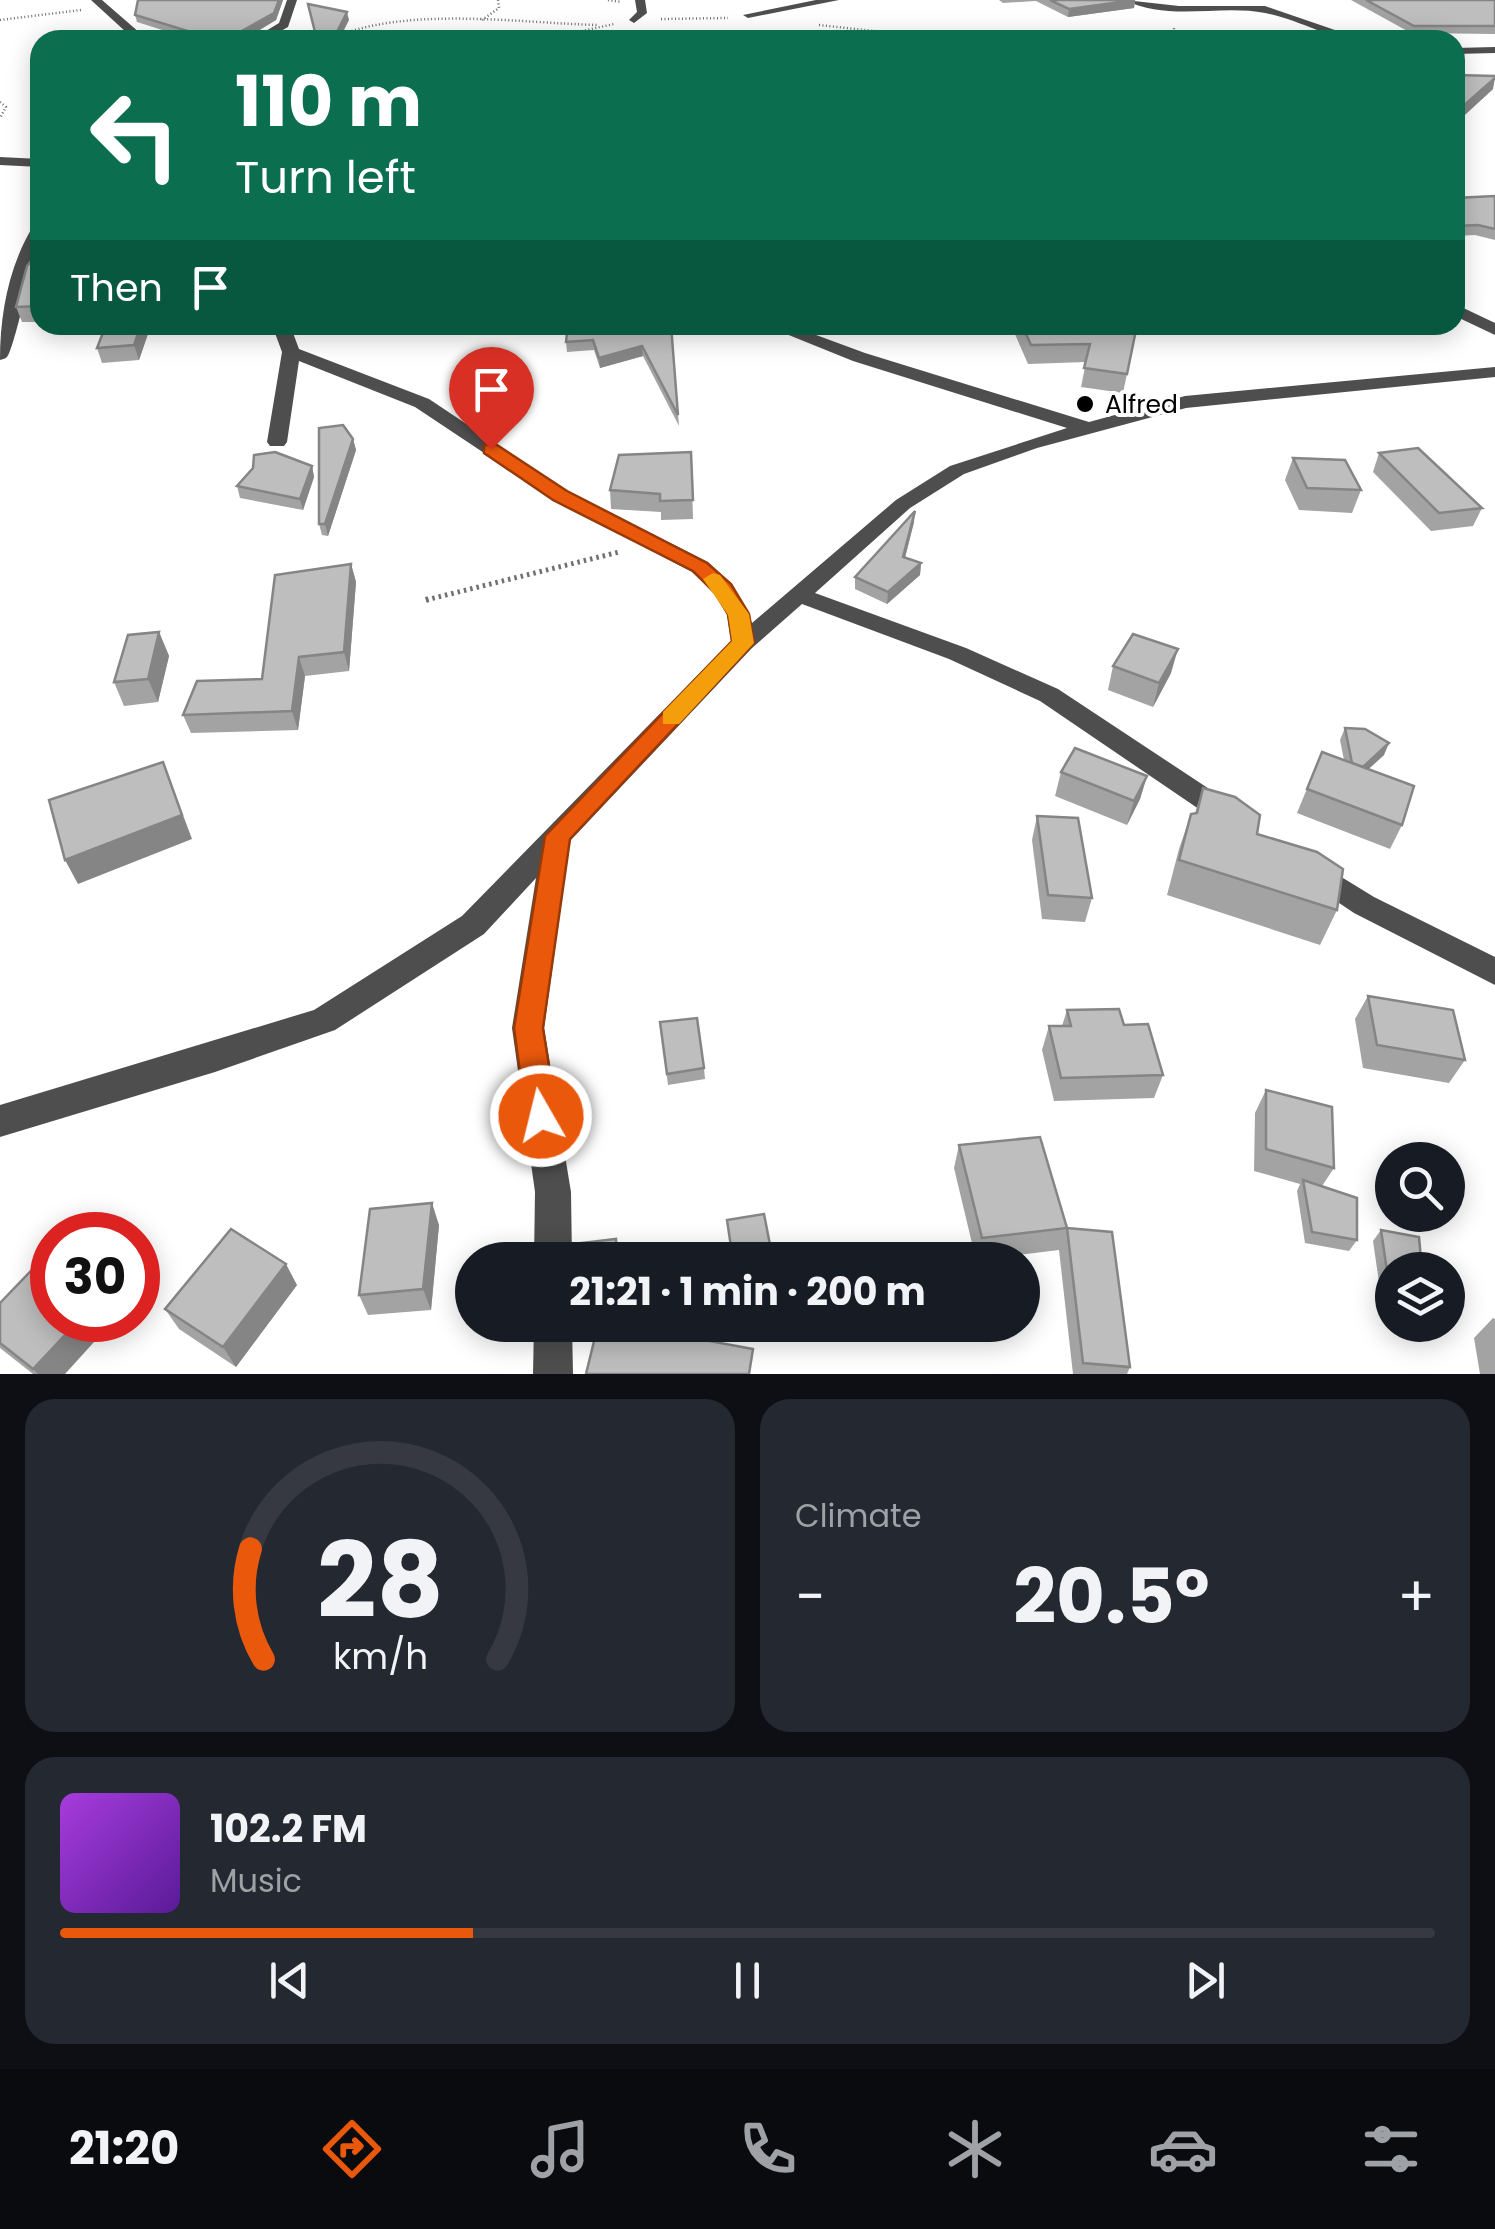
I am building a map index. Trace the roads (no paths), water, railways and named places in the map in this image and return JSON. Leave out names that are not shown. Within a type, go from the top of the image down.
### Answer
[{"type":"street","points":[[275,30],[284,25],[292,0]]},
{"type":"street","points":[[634,20],[642,13],[640,0]]},
{"type":"street","points":[[748,15],[834,0]]},
{"type":"street","points":[[1130,0],[1179,9],[1263,4],[1332,30]]},
{"type":"street","points":[[99,4],[130,30]]},
{"type":"street","points":[[1465,51],[1495,50]]},
{"type":"street","points":[[0,160],[30,163]]},
{"type":"street","points":[[0,356],[8,338],[17,269],[30,245]]},
{"type":"street","points":[[1465,315],[1495,330]]},
{"type":"street","points":[[277,442],[291,352],[285,335]]},
{"type":"street","points":[[800,335],[1088,428]]},
{"type":"street","points":[[291,352],[422,403],[560,496],[700,567],[724,589],[738,614],[743,643]]},
{"type":"street","points":[[0,1121],[215,1058],[324,1020],[473,924],[743,643],[902,504],[957,470],[1185,402],[1495,372]]},
{"type":"street","points":[[800,595],[876,626],[967,656],[1052,697],[1257,834]]},
{"type":"street","points":[[553,1242],[554,1192],[528,1028],[558,836]]},
{"type":"street","points":[[1290,856],[1364,904],[1495,972]]},
{"type":"street","points":[[552,1374],[553,1342]]},
{"type":"place","name":"Alfred","points":[[1085,404]]}]
